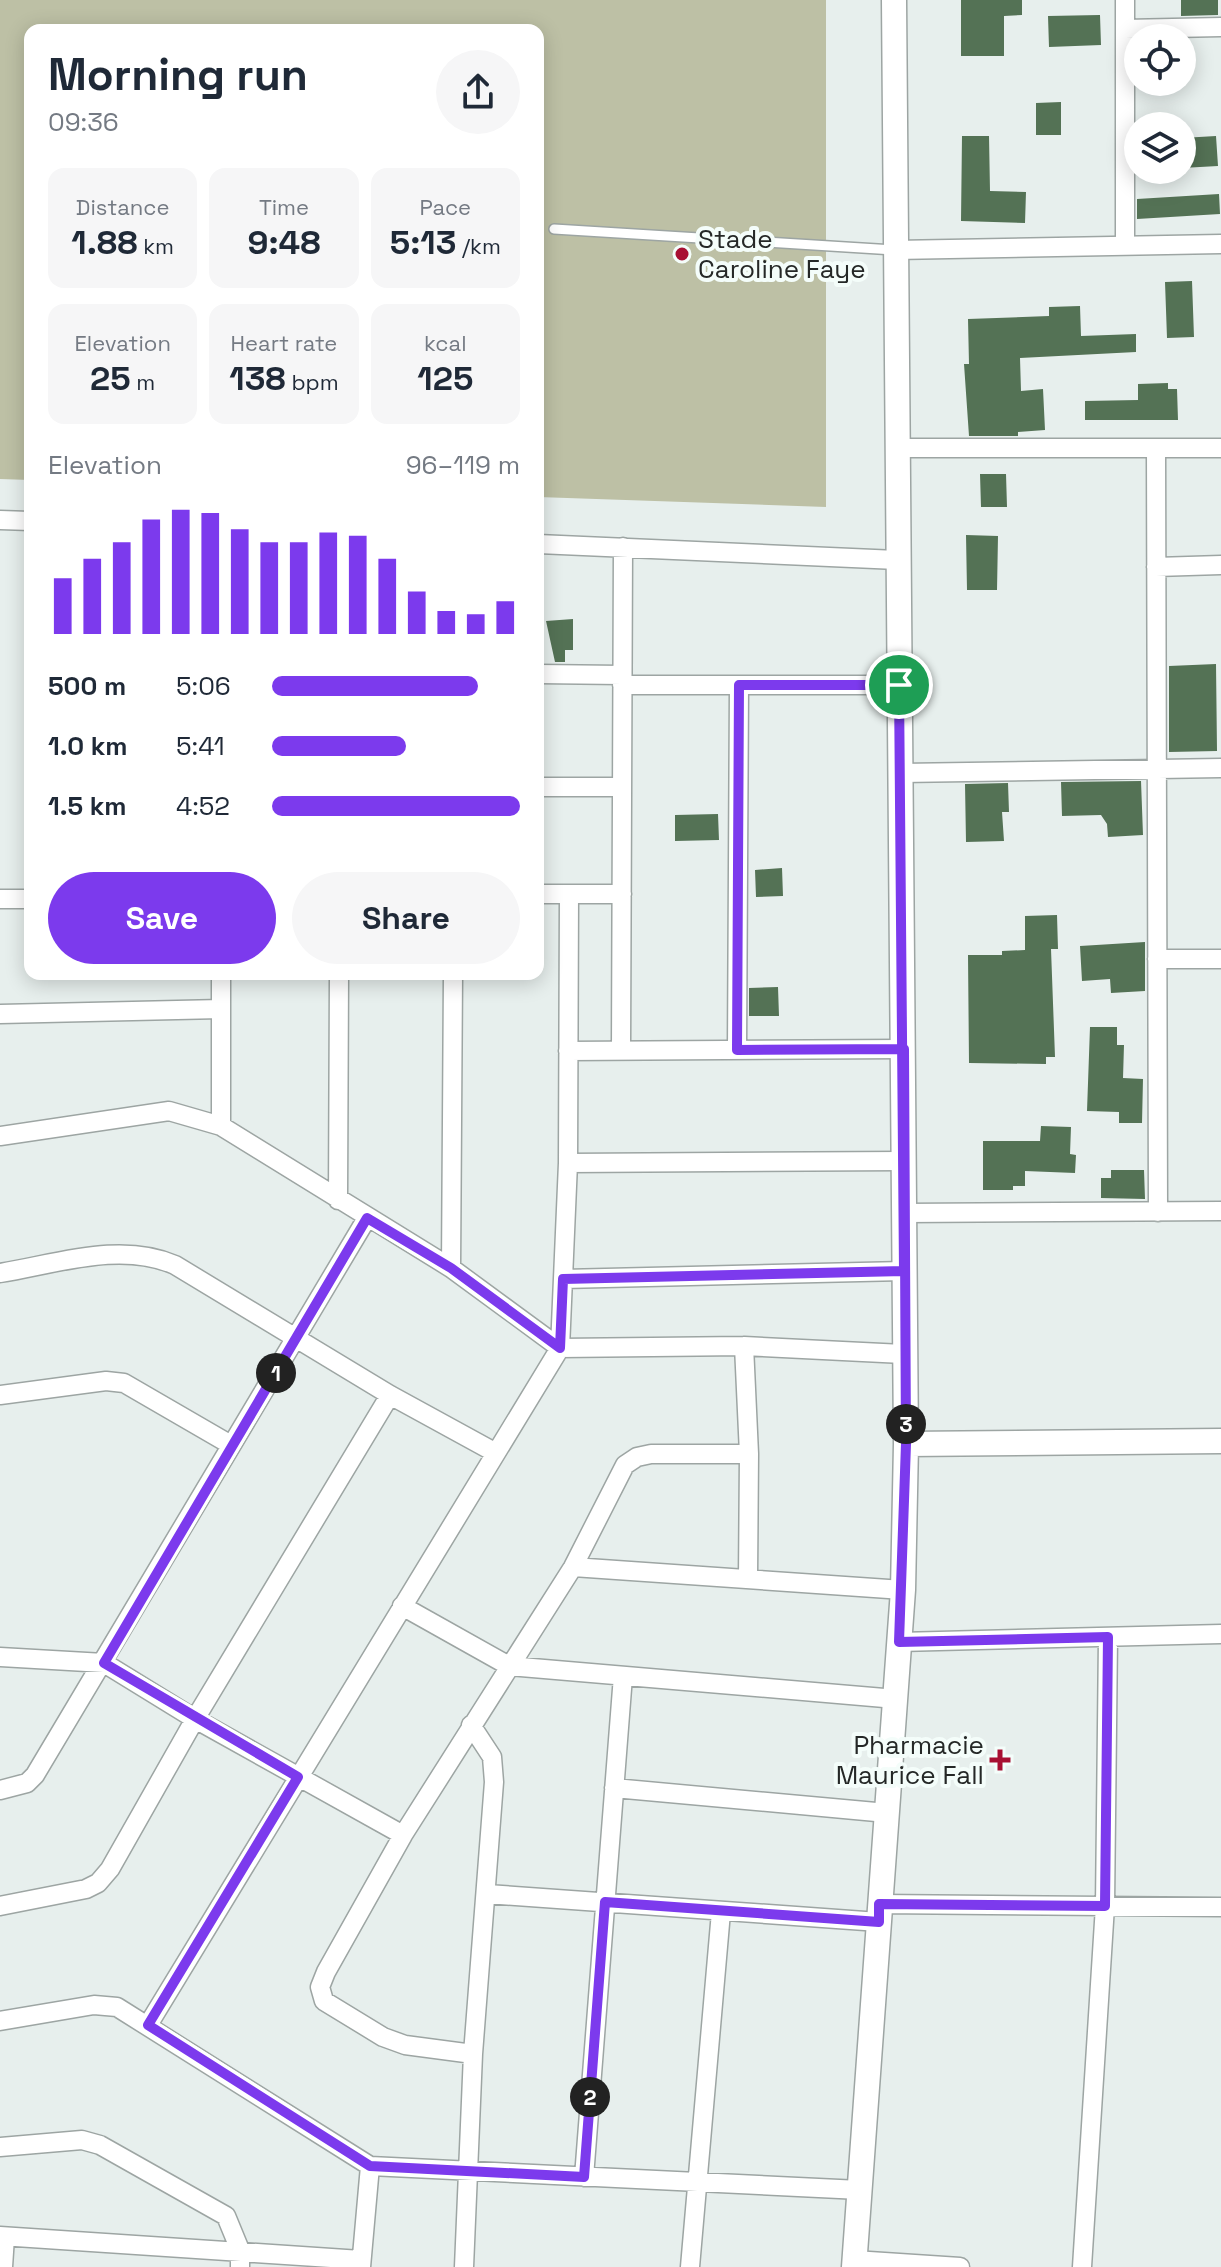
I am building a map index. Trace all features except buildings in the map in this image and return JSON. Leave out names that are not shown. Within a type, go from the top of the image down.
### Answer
[{"type":"main road","points":[[854,2263],[903,1590],[906,1444],[894,0]]},
{"type":"main road","points":[[906,1444],[1221,1441]]},
{"type":"street","points":[[1125,0],[1125,24]]},
{"type":"street","points":[[1196,28],[1221,27]]},
{"type":"street","points":[[1125,96],[1125,245]]},
{"type":"street","points":[[895,250],[1221,244]]},
{"type":"street","points":[[896,448],[1221,448]]},
{"type":"street","points":[[1156,448],[1158,1212]]},
{"type":"street","points":[[0,520],[24,521]]},
{"type":"street","points":[[544,544],[897,560]]},
{"type":"street","points":[[621,1050],[623,547]]},
{"type":"street","points":[[1156,567],[1221,565]]},
{"type":"street","points":[[544,674],[739,685],[899,685]]},
{"type":"street","points":[[737,1050],[739,685]]},
{"type":"street","points":[[901,773],[1221,768]]},
{"type":"street","points":[[544,787],[622,787]]},
{"type":"street","points":[[544,894],[622,894]]},
{"type":"street","points":[[148,2025],[560,1348],[568,1163],[569,894]]},
{"type":"street","points":[[0,899],[24,899]]},
{"type":"street","points":[[1157,959],[1221,959]]},
{"type":"street","points":[[221,980],[221,1126]]},
{"type":"street","points":[[338,1200],[339,980]]},
{"type":"street","points":[[451,1268],[453,980]]},
{"type":"street","points":[[0,1014],[221,1009]]},
{"type":"street","points":[[568,1051],[904,1049]]},
{"type":"street","points":[[0,1136],[169,1111],[221,1126],[451,1268],[560,1348],[744,1346],[903,1354]]},
{"type":"street","points":[[568,1163],[904,1161]]},
{"type":"street","points":[[905,1213],[1221,1211]]},
{"type":"street","points":[[0,1790],[27,1783],[35,1775],[367,1218]]},
{"type":"street","points":[[0,1273],[126,1253],[149,1254],[175,1265],[390,1395],[496,1453]]},
{"type":"street","points":[[563,1279],[904,1271]]},
{"type":"street","points":[[744,1346],[749,1454],[748,1579]]},
{"type":"street","points":[[0,1395],[106,1381],[124,1383],[231,1445]]},
{"type":"street","points":[[0,1906],[86,1889],[98,1883],[110,1869],[195,1719],[390,1395]]},
{"type":"street","points":[[473,2054],[405,2045],[383,2037],[324,2001],[320,1987],[326,1972],[403,1835],[573,1567],[625,1465],[637,1457],[749,1454]]},
{"type":"street","points":[[573,1567],[903,1590]]},
{"type":"street","points":[[402,1606],[509,1666],[896,1699]]},
{"type":"street","points":[[899,1642],[1221,1634]]},
{"type":"street","points":[[1082,2267],[1105,1906],[1108,1637]]},
{"type":"street","points":[[0,1657],[104,1663],[195,1719],[403,1835]]},
{"type":"street","points":[[584,2177],[623,1676]]},
{"type":"street","points":[[464,2267],[473,2054],[494,1782],[492,1757],[471,1725]]},
{"type":"street","points":[[614,1788],[887,1813]]},
{"type":"street","points":[[487,1894],[721,1912],[879,1913],[1105,1906],[1221,1907]]},
{"type":"street","points":[[690,2267],[721,1912]]},
{"type":"street","points":[[0,2021],[106,2004],[148,2025],[370,2166],[860,2190]]},
{"type":"street","points":[[0,2147],[82,2140],[100,2145],[226,2216],[240,2259]]},
{"type":"street","points":[[3,2267],[3,2236],[240,2259],[361,2263],[370,2166]]},
{"type":"street","points":[[854,2263],[960,2267]]},
{"type":"lane","points":[[554,229],[895,250]]},
{"type":"green space","name":"Stade Caroline Faye","points":[[0,0],[826,0],[826,507],[544,497],[544,24],[24,24],[24,480],[0,479]]},
{"type":"place","name":"Stade Caroline Faye","points":[[682,254]]},
{"type":"place","name":"Pharmacie Maurice Fall","points":[[1000,1760]]},
{"type":"route","points":[[899,685],[739,685],[737,1050],[904,1049],[904,1161],[905,1213],[903,1354],[906,1444],[899,1642],[1108,1637],[1105,1906],[879,1904],[879,1922],[605,1902],[584,2177],[370,2166],[148,2025],[298,1777],[104,1663],[367,1218],[451,1268],[560,1348],[563,1279],[904,1271],[905,1213],[904,1049],[899,685]]}]
